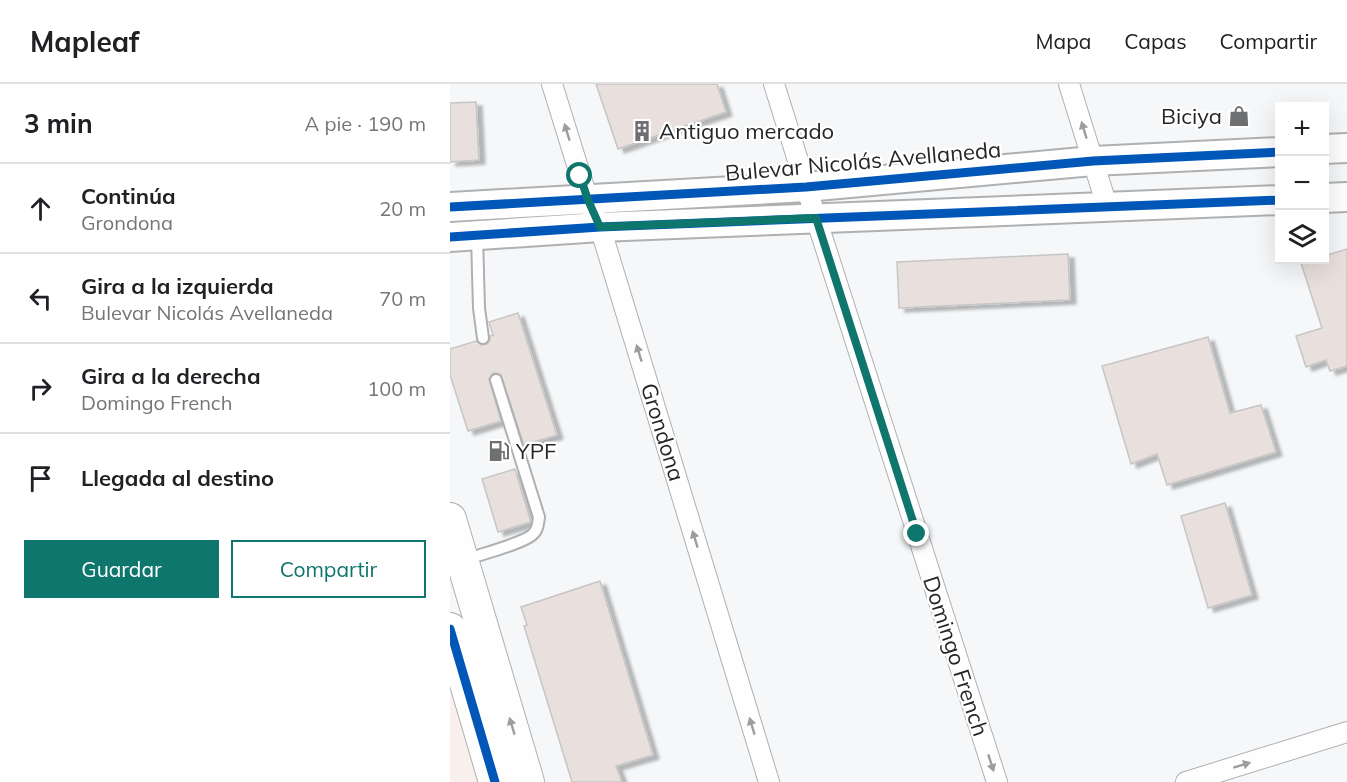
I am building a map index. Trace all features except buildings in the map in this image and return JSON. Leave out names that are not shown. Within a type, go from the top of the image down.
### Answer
[{"type":"main road","points":[[1329,149],[1347,148]]},
{"type":"main road","name":"Bulevar Nicolás Avellaneda","points":[[450,207],[806,188],[1093,161],[1275,152]]},
{"type":"main road","points":[[1329,198],[1347,197]]},
{"type":"main road","points":[[464,236],[600,227],[1275,200]]},
{"type":"main road","points":[[450,519],[528,782]]},
{"type":"main road","points":[[450,629],[495,782]]},
{"type":"street","name":"Grondona","points":[[552,84],[588,200],[600,227],[769,782]]},
{"type":"street","name":"Domingo French","points":[[774,84],[997,782]]},
{"type":"street","points":[[1069,84],[1107,206]]},
{"type":"street","points":[[1186,782],[1347,732]]},
{"type":"lane","points":[[464,236],[483,339]]},
{"type":"lane","points":[[462,561],[524,540],[538,527],[539,517],[496,380]]},
{"type":"shaded area","points":[[450,629],[495,782],[450,782]]},
{"type":"cycle path","points":[[450,207],[806,187],[1093,161],[1275,152]]},
{"type":"cycle path","points":[[450,237],[600,227],[1275,200]]},
{"type":"cycle path","points":[[450,629],[495,782]]},
{"type":"place","name":"Biciya","points":[[1239,116]]},
{"type":"place","name":"Antiguo mercado","points":[[642,131]]},
{"type":"place","name":"YPF","points":[[499,451]]},
{"type":"route","points":[[580,176],[600,227],[816,218],[917,534]]}]
